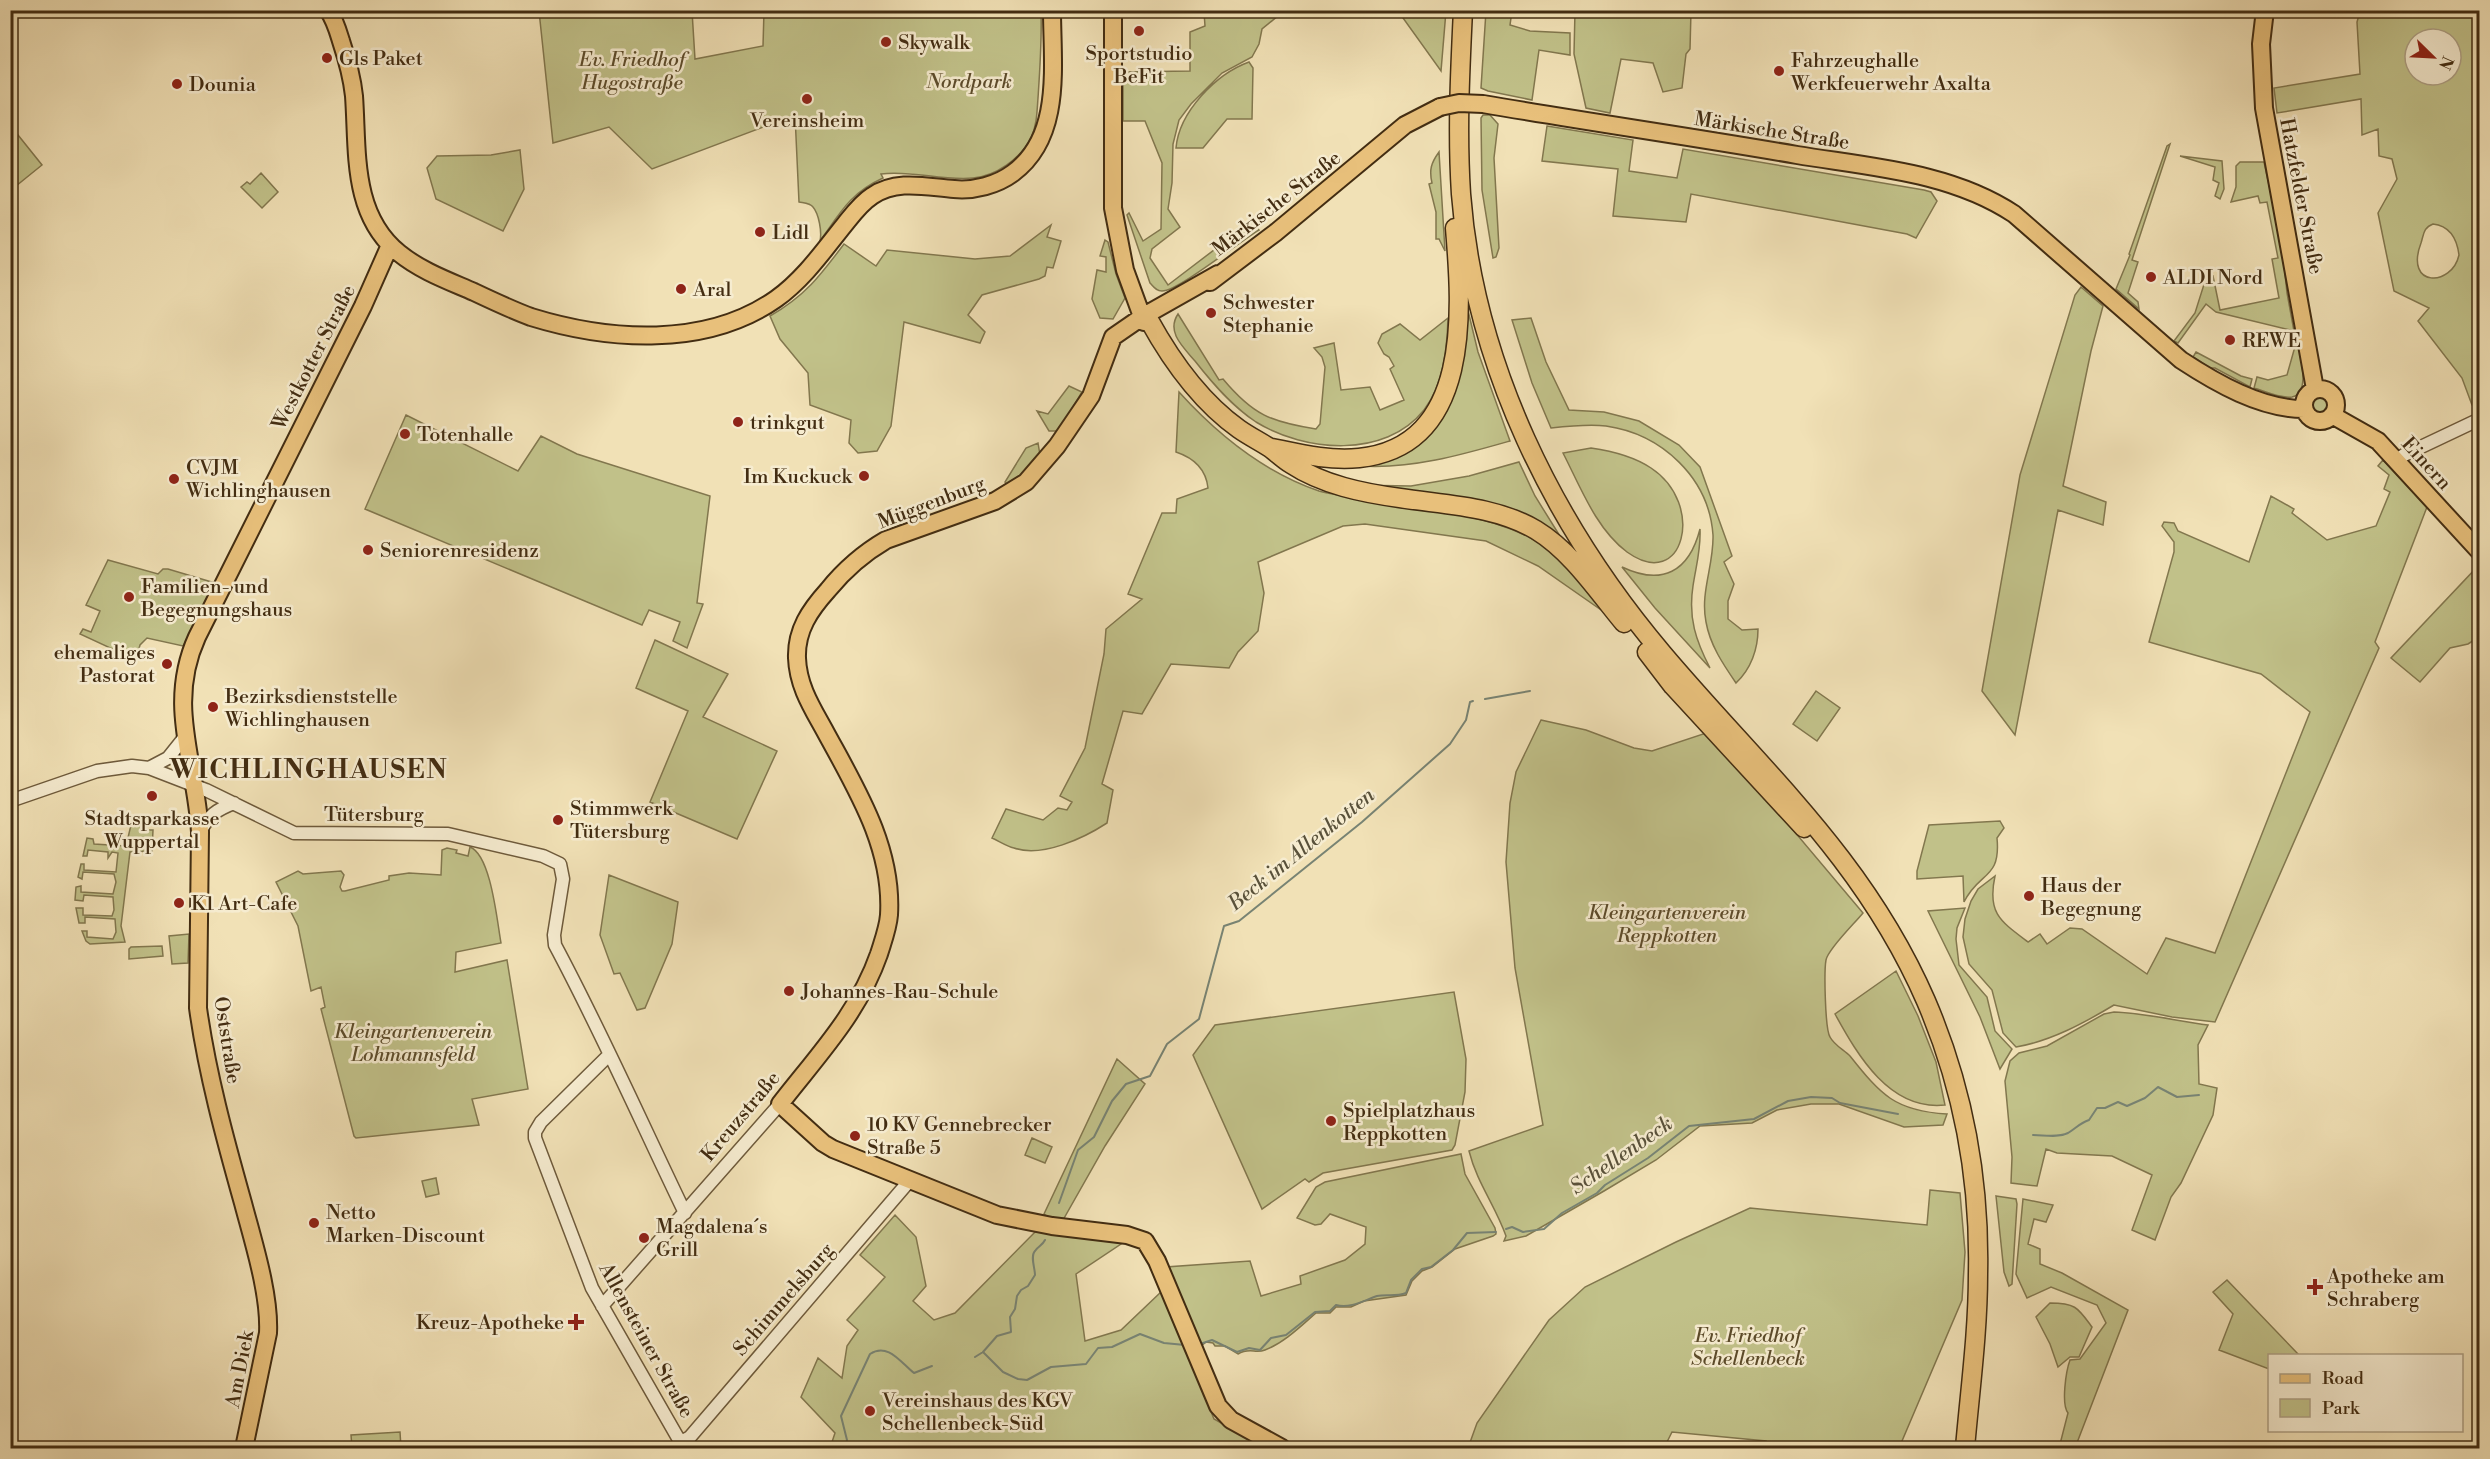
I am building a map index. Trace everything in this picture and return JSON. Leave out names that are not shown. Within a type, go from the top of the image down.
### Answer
[{"type":"highway","points":[[1270,448],[1330,458],[1360,458],[1382,454],[1418,434],[1435,413],[1445,395],[1453,372],[1458,344],[1458,297],[1449,174],[1448,100],[1453,10]]},
{"type":"highway","points":[[1463,10],[1458,135],[1463,212],[1479,303],[1511,420]]},
{"type":"highway","points":[[1452,201],[1459,226],[1467,302],[1486,368],[1558,525],[1625,625]]},
{"type":"highway","points":[[1146,318],[1162,349],[1222,415],[1254,439],[1306,472],[1344,488],[1500,514],[1537,531],[1561,550],[1673,686],[1708,714]]},
{"type":"highway","points":[[1535,472],[1599,571],[1708,714],[1811,837],[1863,904],[1890,949],[1916,1001],[1951,1089],[1960,1152],[1978,1242],[1977,1296],[1965,1449]]},
{"type":"highway","points":[[1954,1449],[1966,1305],[1970,1202]]},
{"type":"main road","points":[[328,10],[334,21],[349,67],[354,97],[356,164],[360,186],[368,210],[390,245],[421,268],[531,316],[591,330],[657,335],[686,333],[729,323],[762,308],[793,286],[808,271],[860,206],[872,196],[896,186],[914,184],[957,190],[977,188],[996,183],[1009,176],[1029,159],[1040,142],[1047,122],[1052,73],[1052,10]]},
{"type":"main road","points":[[1113,10],[1112,194],[1115,221],[1146,318]]},
{"type":"main road","name":"Hatzfelder Straße","points":[[2265,10],[2261,44],[2264,108],[2314,389]]},
{"type":"main road","name":"Märkische Straße","points":[[1146,318],[1218,274],[1275,233],[1405,125],[1440,107],[1483,104],[1817,158],[1928,178],[1969,189],[2014,214],[2181,360],[2204,375],[2248,396],[2284,407],[2304,409]]},
{"type":"main road","name":"Westkotter Straße","points":[[194,785],[184,738],[181,707],[183,680],[192,646],[381,268],[390,245]]},
{"type":"main road","points":[[381,268],[421,268]]},
{"type":"main road","name":"Müggenburg","points":[[885,937],[889,916],[889,893],[880,846],[862,799],[801,683],[797,657],[802,626],[808,614],[838,578],[855,560],[869,550],[886,540],[995,501],[1026,482],[1057,446],[1091,396],[1108,346],[1115,338],[1146,318]]},
{"type":"main road","points":[[2323,388],[2333,395],[2336,403],[2332,415],[2327,419],[2316,421],[2307,416],[2304,409],[2305,397],[2314,389],[2323,388]]},
{"type":"main road","name":"Einern","points":[[2332,415],[2378,441],[2480,552]]},
{"type":"main road","name":"Oststraße","points":[[194,785],[200,831],[198,1008],[258,1262]]},
{"type":"main road","name":"Kreuzstraße","points":[[780,1104],[850,1016],[864,993],[885,937]]},
{"type":"main road","points":[[780,1104],[823,1143],[833,1149],[997,1215],[1052,1226],[1127,1235],[1145,1241],[1157,1262],[1218,1406],[1231,1420],[1282,1449]]},
{"type":"main road","name":"Am Diek","points":[[244,1449],[268,1333],[268,1311],[258,1262]]},
{"type":"street","points":[[2397,460],[2403,455],[2480,419]]},
{"type":"street","points":[[10,801],[97,771],[132,766],[149,768],[168,758],[184,738]]},
{"type":"street","name":"Tütersburg","points":[[149,768],[194,785],[294,832],[448,834],[543,856],[560,864],[563,879],[554,935],[555,945],[594,1017],[609,1055]]},
{"type":"street","points":[[200,831],[208,817],[216,810],[234,803]]},
{"type":"street","points":[[609,1055],[685,1214]]},
{"type":"street","name":"Allensteiner Straße","points":[[609,1055],[541,1122],[535,1132],[536,1138],[592,1287],[678,1438],[683,1441]]},
{"type":"street","name":"Kreuzstraße","points":[[602,1306],[780,1104]]},
{"type":"street","name":"Schimmelsburg","points":[[683,1441],[690,1437],[910,1179]]},
{"type":"green space","points":[[1208,10],[1284,11],[1262,29],[1259,44],[1252,57],[1222,73],[1191,104],[1179,120],[1173,144],[1172,183],[1168,209],[1180,227],[1152,249],[1150,258],[1168,285],[1252,221],[1259,230],[1181,283],[1160,291],[1150,283],[1127,215],[1129,213],[1143,241],[1161,229],[1162,163],[1145,121],[1123,121],[1123,72],[1190,71],[1190,32],[1205,26],[1204,12]]},
{"type":"green space","points":[[539,11],[692,11],[695,59],[763,46],[764,11],[1041,11],[1040,65],[1034,128],[1031,138],[1021,153],[999,170],[982,177],[961,179],[904,173],[881,174],[883,178],[854,197],[820,241],[821,233],[815,210],[807,203],[799,202],[795,115],[652,169],[609,127],[553,143]]},
{"type":"green space","points":[[1398,11],[1446,11],[1441,71]]},
{"type":"green space","points":[[1486,11],[1512,11],[1510,25],[1530,31],[1570,33],[1570,55],[1539,50],[1532,100],[1481,88]]},
{"type":"green space","points":[[1575,11],[1599,11],[1601,14],[1610,11],[1691,11],[1690,49],[1686,54],[1682,88],[1663,92],[1653,63],[1621,59],[1610,113],[1586,108],[1574,54]]},
{"type":"green space","points":[[2360,11],[2479,11],[2479,409],[2472,405],[2462,378],[2418,321],[2429,308],[2394,291],[2378,213],[2397,179],[2392,159],[2379,156],[2378,129],[2362,135],[2361,99],[2277,113],[2274,88],[2360,74],[2357,22]],"holes":[[[2433,224],[2439,225],[2452,234],[2459,255],[2455,266],[2448,273],[2431,278],[2424,275],[2419,268],[2417,258],[2427,227]]]},
{"type":"green space","points":[[1249,62],[1253,68],[1252,119],[1227,119],[1203,148],[1176,148],[1184,121],[1201,96],[1224,75]]},
{"type":"green space","points":[[1483,115],[1490,115],[1498,124],[1494,158],[1499,248],[1496,257],[1493,258],[1482,190],[1481,118]]},
{"type":"green space","points":[[10,125],[42,165],[11,190],[10,190]]},
{"type":"green space","points":[[1547,126],[1633,140],[1629,171],[1677,178],[1683,149],[1924,190],[1931,192],[1937,201],[1916,238],[1907,234],[1691,194],[1686,222],[1613,216],[1618,169],[1542,161]]},
{"type":"green space","points":[[2170,144],[2132,260],[2138,262],[2128,293],[2138,302],[2139,309],[2116,289],[2167,146]]},
{"type":"green space","points":[[520,150],[524,189],[503,231],[436,199],[427,168],[437,156],[491,155]]},
{"type":"green space","points":[[1439,152],[1445,251],[1439,239],[1436,239],[1436,212],[1429,184],[1432,183],[1432,163]]},
{"type":"green space","points":[[2180,156],[2222,161],[2224,189],[2220,199],[2215,196],[2219,183],[2213,180],[2215,167]]},
{"type":"green space","points":[[2240,162],[2264,162],[2282,245],[2294,331],[2216,312],[2206,304],[2178,343],[2174,341],[2195,313],[2206,278],[2213,276],[2220,310],[2279,298],[2272,259],[2278,258],[2267,202],[2260,203],[2258,196],[2231,202],[2236,187],[2236,166]]},
{"type":"green space","points":[[261,173],[278,192],[262,208],[241,187],[247,182],[250,184]]},
{"type":"green space","points":[[1051,225],[1047,237],[1061,241],[1053,268],[1047,267],[1045,276],[1039,279],[982,295],[968,315],[985,332],[980,343],[904,322],[891,426],[877,451],[858,453],[849,443],[851,420],[810,405],[808,373],[780,339],[770,316],[793,301],[811,284],[844,244],[876,266],[887,250],[975,259],[1010,256]]},
{"type":"green space","points":[[1105,240],[1108,242],[1125,298],[1113,319],[1100,318],[1092,299],[1097,270],[1106,272],[1106,257],[1100,256]]},
{"type":"green space","points":[[2081,287],[2103,306],[2091,351],[2063,486],[2106,502],[2103,525],[2058,510],[2015,735],[1982,691],[2020,475],[2075,295]]},
{"type":"green space","points":[[1463,290],[1478,352],[1510,441],[1418,463],[1361,466],[1433,425]]},
{"type":"green space","points":[[1178,314],[1219,380],[1223,379],[1244,401],[1275,420],[1316,429],[1320,424],[1325,367],[1322,357],[1314,348],[1334,343],[1341,390],[1370,387],[1380,410],[1404,400],[1390,369],[1394,366],[1378,343],[1382,334],[1400,324],[1420,340],[1448,318],[1447,341],[1443,366],[1431,400],[1408,426],[1388,437],[1367,443],[1344,446],[1320,444],[1297,440],[1276,432],[1247,416],[1231,402],[1177,339],[1174,327]]},
{"type":"green space","points":[[1531,318],[1546,362],[1569,410],[1604,412],[1639,421],[1679,445],[1700,467],[1732,556],[1724,562],[1734,584],[1728,601],[1728,619],[1742,630],[1758,629],[1753,658],[1736,683],[1714,646],[1706,622],[1705,600],[1713,535],[1710,514],[1702,495],[1679,462],[1646,438],[1606,426],[1551,428],[1532,383],[1512,320]]},
{"type":"green space","points":[[2296,343],[2298,343],[2303,373],[2303,382],[2298,394],[2283,397],[2254,388],[2257,377],[2268,380],[2287,375]]},
{"type":"green space","points":[[2196,352],[2241,376],[2252,379],[2250,387],[2215,368],[2210,368],[2193,357]]},
{"type":"green space","points":[[1069,386],[1082,392],[1061,427],[1057,431],[1049,431],[1037,411],[1048,414]]},
{"type":"green space","points":[[1179,392],[1209,423],[1260,463],[1299,483],[1327,493],[1465,516],[1519,532],[1545,546],[1569,564],[1604,612],[1538,566],[1486,541],[1365,524],[1343,526],[1258,562],[1264,593],[1258,631],[1238,652],[1229,668],[1171,664],[1142,714],[1123,711],[1102,784],[1113,790],[1107,823],[1087,835],[1050,848],[1025,850],[1011,847],[992,838],[1006,809],[1043,820],[1058,808],[1067,810],[1072,802],[1060,796],[1085,748],[1104,654],[1106,629],[1142,599],[1128,594],[1162,513],[1176,513],[1177,499],[1208,488],[1205,475],[1198,465],[1188,457],[1176,452]]},
{"type":"green space","points":[[2320,393],[2330,400],[2331,404],[2324,414],[2320,415],[2310,408],[2309,404],[2316,394]]},
{"type":"green space","points":[[406,415],[518,471],[541,436],[577,454],[710,496],[697,603],[703,604],[687,648],[673,641],[680,622],[649,610],[642,625],[365,509]]},
{"type":"green space","points":[[1038,443],[1040,455],[1022,476],[1007,486],[1005,482],[1026,448]]},
{"type":"green space","points":[[1591,448],[1614,452],[1637,460],[1651,468],[1668,484],[1678,502],[1683,521],[1681,539],[1674,553],[1663,561],[1647,562],[1627,552],[1606,531],[1598,519],[1563,453]]},
{"type":"green space","points":[[2383,460],[2427,507],[2375,642],[2379,648],[2215,1022],[2172,1017],[2114,1005],[2054,1036],[2016,1047],[2003,1033],[1992,990],[1969,964],[1963,937],[1965,919],[1978,889],[1995,876],[1993,899],[1998,915],[2003,922],[2028,942],[2040,934],[2047,944],[2070,928],[2082,929],[2147,974],[2166,938],[2215,953],[2310,712],[2261,674],[2149,642],[2174,552],[2174,542],[2162,526],[2164,522],[2174,523],[2178,531],[2249,562],[2271,496],[2294,509],[2292,513],[2327,540],[2376,526],[2390,492],[2384,489],[2389,475],[2378,466]]},
{"type":"green space","points":[[1519,462],[1535,496],[1568,549],[1551,537],[1351,485],[1411,486],[1469,476]]},
{"type":"green space","points":[[1700,529],[1693,586],[1692,619],[1697,639],[1710,668],[1655,608],[1622,567],[1636,573],[1650,575],[1661,575],[1672,571],[1689,556]]},
{"type":"green space","points":[[108,560],[158,574],[163,569],[168,569],[215,583],[183,646],[147,638],[140,645],[136,660],[80,634],[83,629],[91,632],[100,611],[86,605]]},
{"type":"green space","points":[[2479,565],[2479,637],[2468,644],[2450,648],[2420,682],[2391,658]]},
{"type":"green space","points":[[655,640],[728,674],[703,717],[777,751],[737,839],[650,802],[688,711],[636,688]]},
{"type":"green space","points":[[1816,691],[1840,708],[1817,741],[1793,724]]},
{"type":"green space","name":"Kleingartenverein Reppkotten","points":[[1541,720],[1586,730],[1634,748],[1652,751],[1706,733],[1761,792],[1863,913],[1836,943],[1826,960],[1826,1012],[1830,1037],[1881,1091],[1902,1105],[1947,1114],[1943,1125],[1904,1127],[1839,1104],[1811,1104],[1777,1110],[1752,1123],[1700,1126],[1656,1160],[1604,1191],[1526,1236],[1504,1241],[1506,1236],[1472,1163],[1469,1151],[1543,1125],[1515,968],[1506,862],[1510,803],[1516,772]]},
{"type":"green space","points":[[2000,821],[2004,828],[1997,838],[1996,861],[1964,902],[1963,876],[1917,879],[1929,825]]},
{"type":"green space","points":[[131,825],[145,826],[145,830],[153,830],[152,851],[130,852],[121,926],[125,942],[90,944],[86,941],[82,931],[87,931],[87,937],[113,939],[116,932],[115,919],[85,917],[85,923],[79,923],[76,908],[83,908],[83,915],[112,916],[113,897],[84,895],[83,901],[75,900],[76,887],[81,886],[81,892],[113,894],[116,882],[114,874],[83,872],[82,879],[78,877],[81,864],[84,864],[84,870],[116,872],[118,853],[112,852],[108,858],[108,852],[88,850],[87,856],[83,856],[87,838],[93,839],[94,844],[126,846]]},
{"type":"green space","name":"Kleingartenverein Lohmannsfeld","points":[[470,847],[483,862],[488,875],[501,943],[456,952],[455,972],[507,960],[528,1089],[472,1099],[479,1125],[356,1138],[321,1009],[325,1007],[321,987],[311,991],[298,926],[276,882],[298,871],[303,874],[341,871],[344,875],[340,887],[342,891],[345,891],[389,880],[389,876],[409,873],[441,875],[442,850],[447,848],[457,850],[456,853],[468,856]]},
{"type":"green space","points":[[609,875],[678,902],[672,944],[645,1008],[637,1010],[620,973],[614,974],[600,935]]},
{"type":"green space","points":[[1965,908],[1957,928],[1959,965],[1987,997],[1995,1031],[2012,1049],[2000,1069],[1980,1017],[1928,911]]},
{"type":"green space","points":[[189,934],[188,963],[172,964],[169,936]]},
{"type":"green space","points":[[162,946],[163,956],[129,959],[131,947]]},
{"type":"green space","points":[[1896,971],[1918,1016],[1936,1062],[1945,1105],[1925,1105],[1892,1090],[1865,1063],[1835,1014]]},
{"type":"green space","points":[[1454,992],[1466,1059],[1465,1092],[1455,1145],[1452,1150],[1323,1173],[1309,1182],[1305,1179],[1262,1209],[1193,1055],[1215,1025]]},
{"type":"green space","points":[[2114,1012],[2149,1015],[2208,1025],[2198,1045],[2199,1084],[2217,1088],[2213,1115],[2181,1183],[2171,1197],[2155,1240],[2132,1230],[2152,1175],[2112,1156],[2057,1153],[2046,1149],[2037,1186],[2011,1183],[2012,1157],[2005,1081],[2010,1061],[2019,1053],[2047,1046],[2104,1014]]},
{"type":"green space","points":[[1117,1059],[1145,1084],[1105,1146],[1063,1220],[1051,1219],[1044,1214]]},
{"type":"green space","points":[[1032,1138],[1052,1147],[1045,1163],[1025,1155]]},
{"type":"green space","points":[[1461,1154],[1465,1174],[1495,1228],[1496,1234],[1455,1249],[1432,1267],[1422,1271],[1412,1281],[1406,1295],[1364,1301],[1351,1307],[1336,1307],[1330,1313],[1316,1313],[1286,1339],[1265,1350],[1238,1354],[1225,1346],[1215,1346],[1213,1343],[1206,1342],[1200,1347],[1166,1267],[1250,1261],[1261,1296],[1301,1284],[1300,1276],[1345,1260],[1365,1244],[1366,1227],[1330,1214],[1321,1224],[1315,1225],[1297,1218],[1316,1187],[1325,1182]]},
{"type":"green space","points":[[436,1178],[439,1194],[426,1197],[422,1181]]},
{"type":"green space","name":"Ev. Friedhof Schellenbeck","points":[[1930,1190],[1960,1193],[1965,1252],[1962,1300],[1899,1448],[1766,1448],[1766,1441],[1672,1432],[1664,1448],[1468,1448],[1477,1423],[1549,1320],[1585,1287],[1750,1208],[1927,1225]]},
{"type":"green space","points":[[1996,1196],[2016,1199],[2017,1204],[2012,1284],[2009,1286],[2004,1272]]},
{"type":"green space","points":[[2023,1199],[2053,1205],[2046,1222],[2034,1219],[2028,1244],[2040,1249],[2040,1264],[2062,1273],[2128,1310],[2075,1448],[2059,1448],[2068,1413],[2065,1395],[2068,1365],[2070,1360],[2080,1359],[2106,1323],[2097,1305],[2051,1287],[2027,1298],[2016,1274]]},
{"type":"green space","points":[[895,1215],[916,1237],[926,1286],[913,1301],[934,1320],[955,1313],[1038,1229],[1127,1240],[1076,1274],[1085,1341],[1121,1330],[1162,1291],[1214,1419],[1266,1448],[830,1448],[835,1433],[801,1397],[818,1358],[842,1378],[847,1346],[858,1330],[847,1320],[885,1277],[860,1255]]},
{"type":"green space","points":[[2227,1280],[2298,1354],[2268,1354],[2268,1369],[2219,1350],[2233,1314],[2213,1292]]},
{"type":"green space","points":[[2050,1303],[2066,1304],[2076,1308],[2092,1327],[2079,1357],[2070,1357],[2058,1367],[2050,1344],[2036,1317]]},
{"type":"green space","points":[[400,1432],[401,1448],[352,1448],[351,1435]]},
{"type":"waterway","name":"Beck im Allenkotten","points":[[1485,699],[1530,691]]},
{"type":"waterway","name":"Beck im Allenkotten","points":[[1059,1203],[1078,1150],[1094,1137],[1112,1101],[1126,1084],[1150,1076],[1167,1044],[1199,1019],[1224,926],[1239,921],[1362,822],[1450,744],[1466,720],[1470,702],[1473,701]]},
{"type":"waterway","name":"Schellenbeck","points":[[2033,1135],[2064,1135],[2089,1120],[2097,1108],[2105,1108],[2118,1102],[2127,1106],[2145,1098],[2158,1087],[2177,1097],[2199,1095]]},
{"type":"waterway","name":"Schellenbeck","points":[[1506,1229],[1512,1227],[1523,1232],[1544,1229],[1562,1213],[1597,1193],[1689,1126],[1754,1119],[1788,1101],[1811,1097],[1832,1098],[1840,1103],[1898,1114]]},
{"type":"waterway","name":"Schellenbeck","points":[[1200,1344],[1212,1340],[1237,1352],[1249,1348],[1260,1350],[1271,1338],[1286,1335],[1315,1312],[1330,1311],[1336,1305],[1352,1305],[1377,1296],[1406,1293],[1411,1280],[1422,1269],[1431,1267],[1453,1250],[1467,1233],[1496,1232]]},
{"type":"waterway","name":"Beck im Allenkotten","points":[[983,1352],[997,1336],[1011,1332],[1010,1317],[1015,1309],[1017,1296],[1028,1286],[1035,1275],[1034,1253],[1045,1240]]},
{"type":"waterway","name":"Schellenbeck","points":[[975,1357],[983,1352],[1003,1372],[1018,1379],[1027,1380],[1051,1367],[1086,1364],[1098,1348],[1112,1347],[1140,1334],[1164,1343],[1185,1345]]},
{"type":"waterway","name":"Schellenbeck","points":[[845,1448],[847,1440],[841,1416],[870,1354],[883,1350],[888,1352],[914,1373],[932,1366]]},
{"type":"place","name":"Sportstudio BeFit","points":[[1139,31]]},
{"type":"place","name":"Skywalk","points":[[886,42]]},
{"type":"place","name":"Gls Paket","points":[[327,58]]},
{"type":"place","name":"Fahrzeughalle Werkfeuerwehr Axalta","points":[[1779,71]]},
{"type":"place","name":"Dounia","points":[[177,84]]},
{"type":"place","name":"Vereinsheim","points":[[807,99]]},
{"type":"place","name":"Lidl","points":[[760,232]]},
{"type":"place","name":"ALDI Nord","points":[[2151,277]]},
{"type":"place","name":"Aral","points":[[681,289]]},
{"type":"place","name":"Schwester Stephanie","points":[[1211,313]]},
{"type":"place","name":"REWE","points":[[2230,340]]},
{"type":"place","name":"trinkgut","points":[[738,422]]},
{"type":"place","name":"Totenhalle","points":[[405,434]]},
{"type":"place","name":"Im Kuckuck","points":[[864,476]]},
{"type":"place","name":"CVJM Wichlinghausen","points":[[174,479]]},
{"type":"place","name":"Seniorenresidenz","points":[[368,550]]},
{"type":"place","name":"Familien- und Begegnungshaus","points":[[129,597]]},
{"type":"place","name":"ehemaliges Pastorat","points":[[167,664]]},
{"type":"place","name":"Bezirksdienststelle Wichlinghausen","points":[[213,707]]},
{"type":"place","name":"Stadtsparkasse Wuppertal","points":[[152,796]]},
{"type":"place","name":"Stimmwerk Tütersburg","points":[[558,820]]},
{"type":"place","name":"Haus der Begegnung","points":[[2029,896]]},
{"type":"place","name":"K1 Art-Cafe","points":[[179,903]]},
{"type":"place","name":"Johannes-Rau-Schule","points":[[789,991]]},
{"type":"place","name":"Spielplatzhaus Reppkotten","points":[[1331,1121]]},
{"type":"place","name":"10 KV Gennebrecker Straße 5","points":[[855,1136]]},
{"type":"place","name":"Netto Marken-Discount","points":[[314,1223]]},
{"type":"place","name":"Magdalena´s Grill","points":[[644,1238]]},
{"type":"place","name":"Apotheke am Schraberg","points":[[2315,1287]]},
{"type":"place","name":"Kreuz-Apotheke","points":[[576,1322]]},
{"type":"place","name":"Vereinshaus des KGV Schellenbeck-Süd","points":[[870,1411]]},
{"type":"district","name":"WICHLINGHAUSEN","points":[[309,769]]},
{"type":"park label","name":"Ev. Friedhof Hugostraße","points":[[632,70]]},
{"type":"park label","name":"Nordpark","points":[[969,81]]}]
